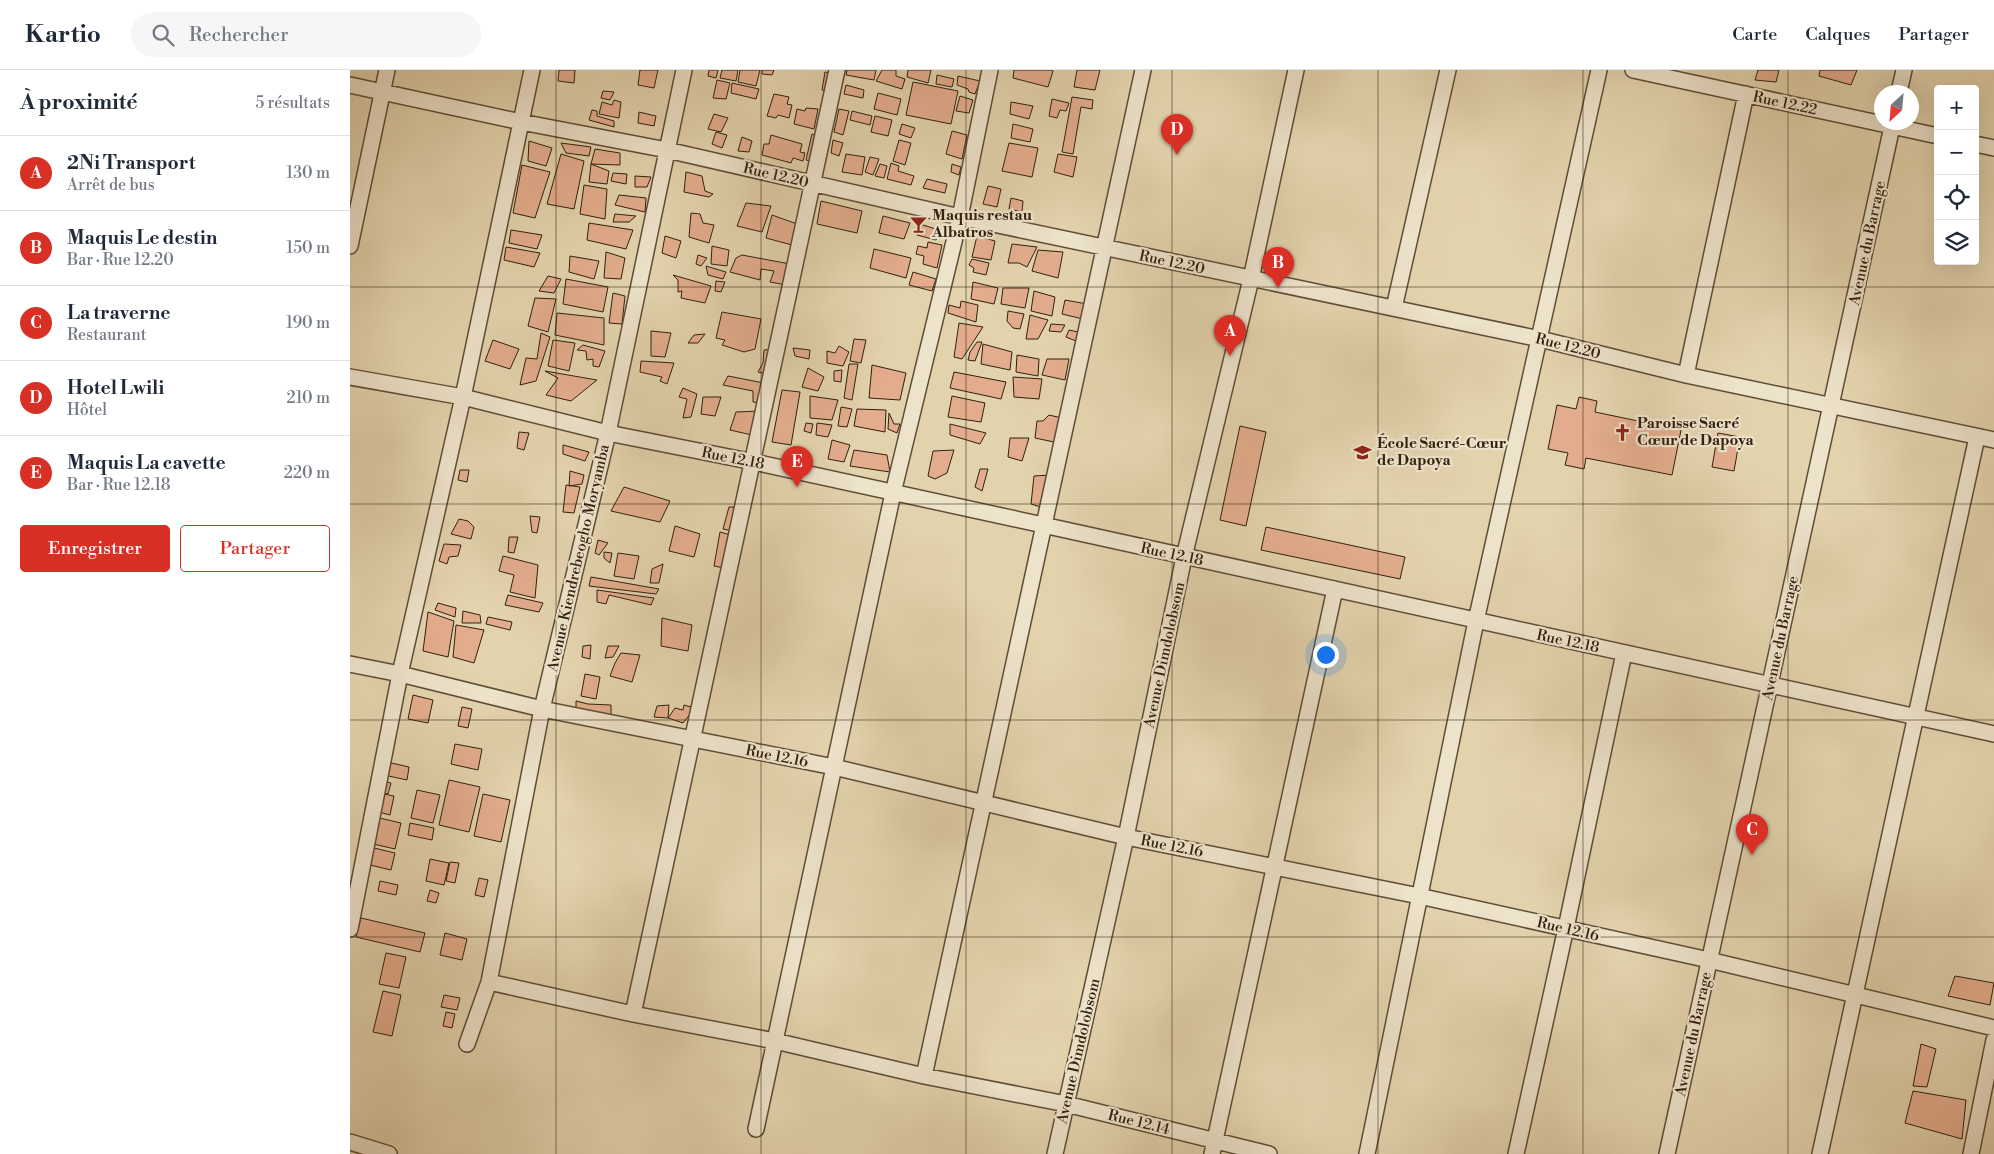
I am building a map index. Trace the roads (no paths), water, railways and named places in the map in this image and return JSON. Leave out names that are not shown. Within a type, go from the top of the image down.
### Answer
[{"type":"street","points":[[350,246],[387,70]]},
{"type":"street","points":[[350,929],[400,674],[463,397],[532,70]]},
{"type":"street","name":"Avenue Kiendrebeogho Moryamba","points":[[467,1044],[489,982],[542,709],[608,434],[684,70]]},
{"type":"street","points":[[633,1014],[754,462],[837,70]]},
{"type":"street","points":[[756,1129],[893,493],[960,217],[990,70]]},
{"type":"street","points":[[924,1076],[1143,70]]},
{"type":"street","name":"Avenue Dimdolobsom","points":[[1056,1154],[1126,837],[1184,557],[1251,279],[1296,70]]},
{"type":"street","points":[[1394,308],[1448,70]]},
{"type":"street","points":[[1367,1154],[1476,621],[1599,70]]},
{"type":"street","name":"Rue 12.22","points":[[1633,70],[1874,120]]},
{"type":"street","points":[[1901,85],[1904,70]]},
{"type":"street","name":"Rue 12.20","points":[[350,85],[383,90],[521,122],[667,150],[960,217],[1540,339],[1686,375],[1994,440]]},
{"type":"street","points":[[1686,375],[1746,94]]},
{"type":"street","name":"Avenue du Barrage","points":[[1667,1154],[1892,130]]},
{"type":"street","name":"Rue 12.22","points":[[1916,130],[1934,135]]},
{"type":"street","points":[[1979,145],[1994,148]]},
{"type":"street","name":"Rue 12.18","points":[[350,377],[463,397],[608,434],[754,462],[1994,734]]},
{"type":"street","points":[[1820,1154],[1976,437]]},
{"type":"street","points":[[1214,1148],[1335,589]]},
{"type":"street","points":[[1516,1154],[1624,653]]},
{"type":"street","name":"Rue 12.16","points":[[350,664],[400,674],[542,709],[834,767],[1126,837],[1274,866],[1566,928],[1994,1028]]},
{"type":"street","name":"Rue 12.14","points":[[489,982],[633,1014],[775,1041],[924,1076],[1066,1104],[1214,1148],[1270,1154]]},
{"type":"street","points":[[1971,1154],[1994,1040]]},
{"type":"street","points":[[350,1142],[389,1154]]},
{"type":"place","name":"Hotel Lwili","points":[[1177,155]]},
{"type":"place","name":"Maquis restau Albatros","points":[[918,224]]},
{"type":"place","name":"Maquis Le destin","points":[[1278,288]]},
{"type":"place","name":"2Ni Transport","points":[[1230,356]]},
{"type":"place","name":"Paroisse Sacré Cœur de Dapoya","points":[[1623,432]]},
{"type":"place","name":"École Sacré-Cœur de Dapoya","points":[[1363,452]]},
{"type":"place","name":"Maquis La cavette","points":[[797,487]]},
{"type":"place","name":"La traverne","points":[[1752,855]]}]
